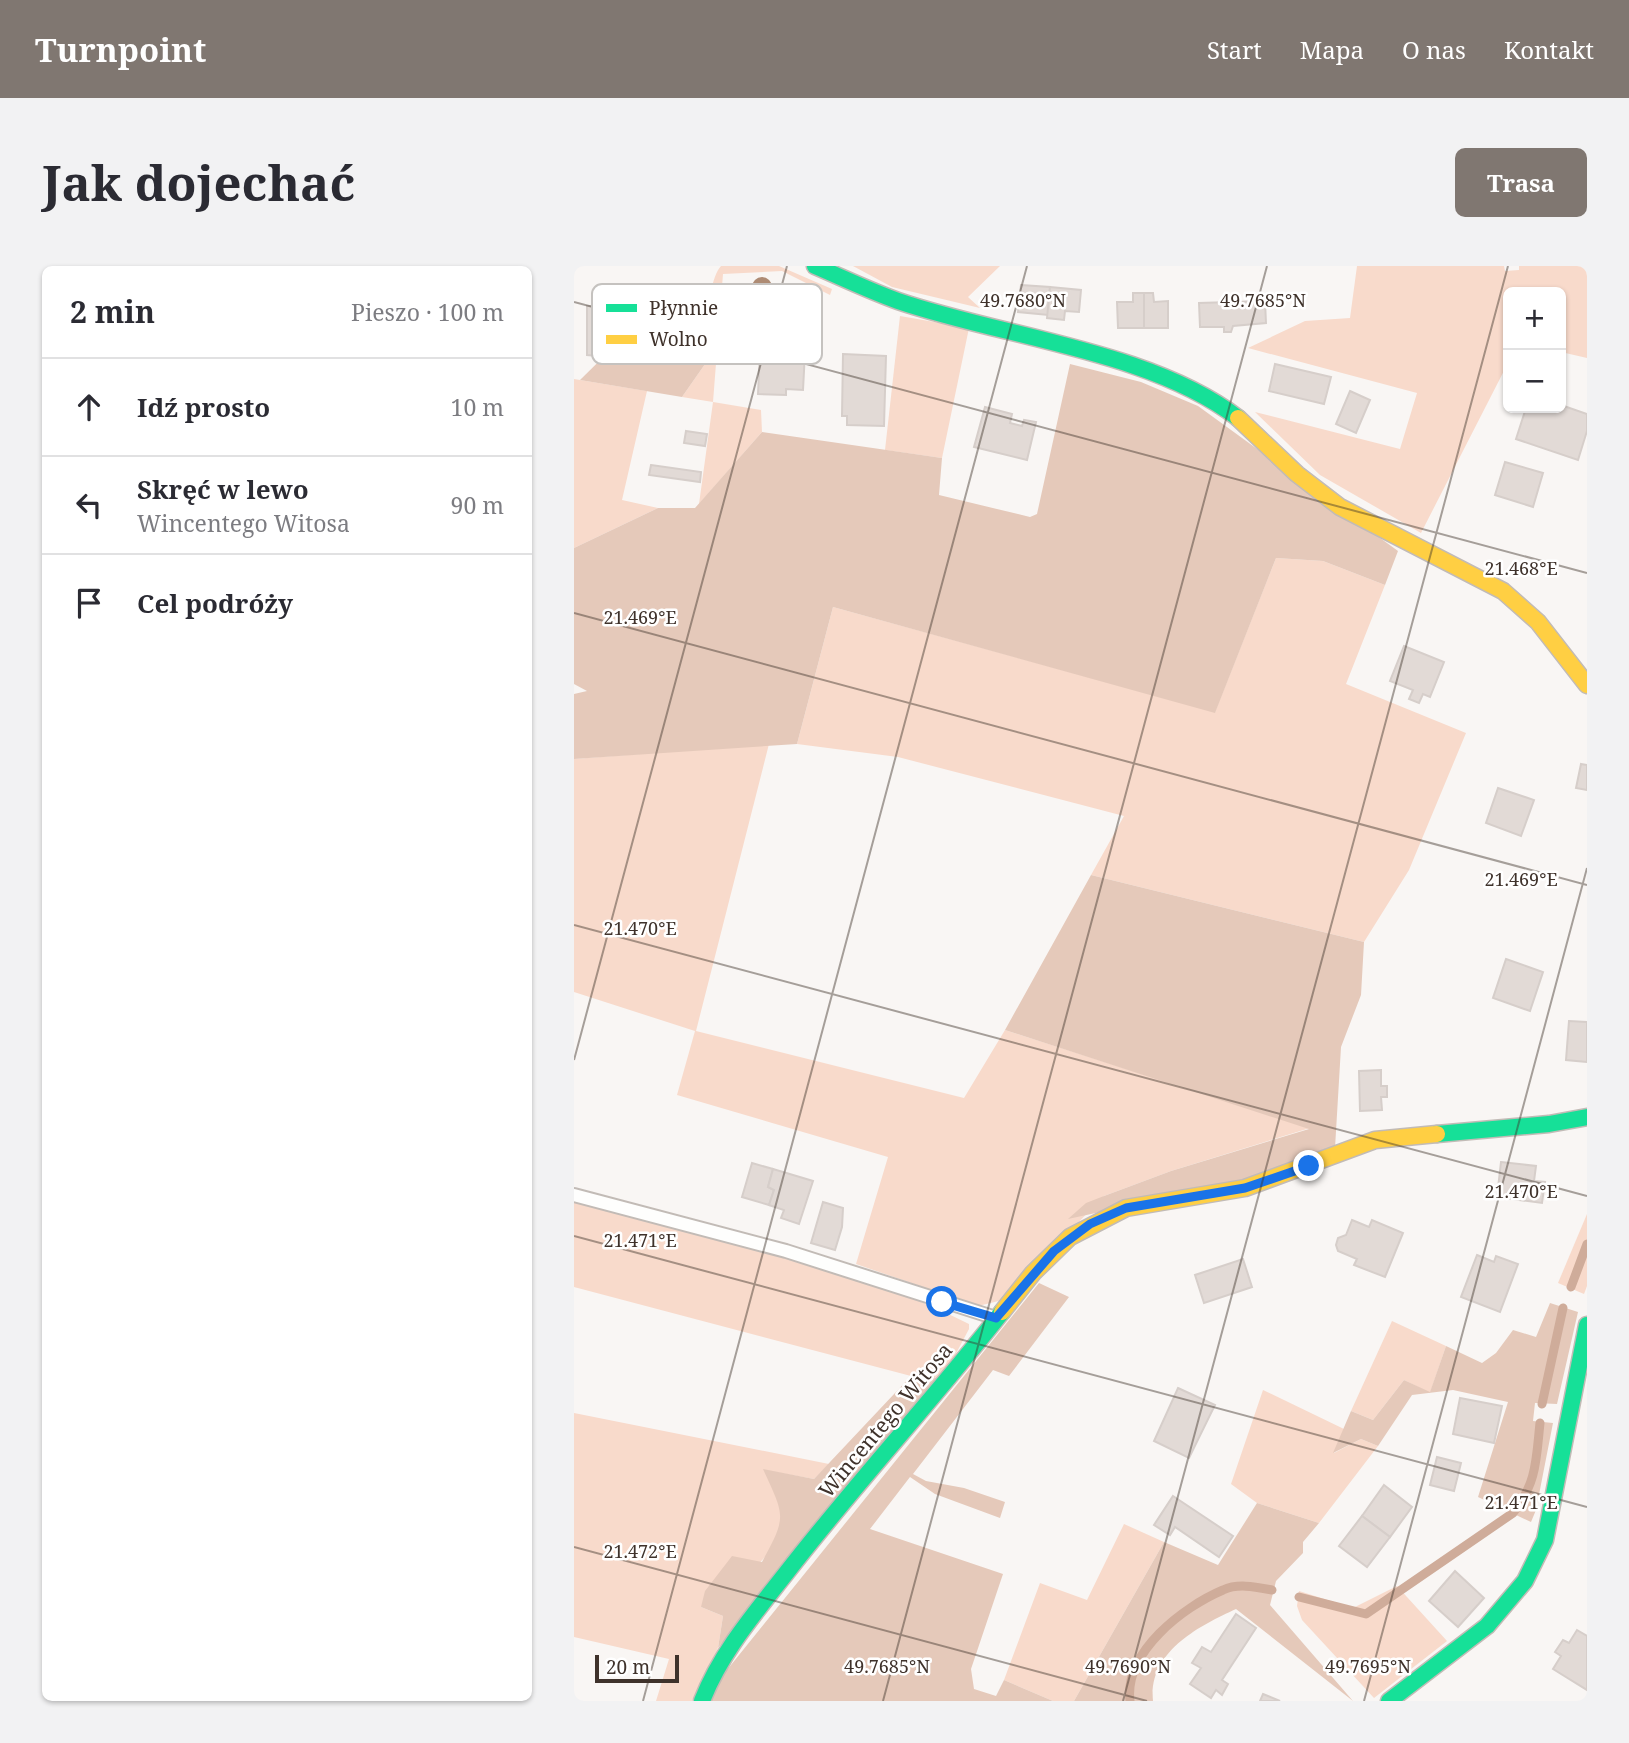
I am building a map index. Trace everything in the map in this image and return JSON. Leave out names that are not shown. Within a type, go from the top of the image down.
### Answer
[{"type":"street","points":[[815,266],[830,275],[898,301],[1139,368],[1213,399],[1240,419],[1297,474],[1340,507],[1503,591],[1538,622],[1587,685]]},
{"type":"street","name":"Wincentego Witosa","points":[[702,1701],[712,1675],[730,1646],[839,1505],[1033,1273],[1070,1237],[1090,1224],[1126,1208],[1245,1188],[1375,1140],[1549,1124],[1587,1117]]},
{"type":"street","points":[[1389,1701],[1487,1626],[1525,1581],[1545,1540],[1582,1370],[1587,1325]]},
{"type":"lane","points":[[574,1195],[786,1251],[996,1318]]},
{"type":"shaded area","points":[[721,266],[779,266],[820,284],[808,284],[782,271],[723,274],[722,284],[713,284]]},
{"type":"shaded area","points":[[853,266],[1000,266],[968,297],[980,308],[892,287]]},
{"type":"shaded area","points":[[1357,266],[1504,266],[1505,271],[1519,270],[1519,266],[1587,266],[1587,358],[1566,353],[1566,287],[1503,287],[1503,373],[1421,533],[1320,475],[1255,412],[1400,449],[1417,393],[1248,348],[1305,321],[1350,318]]},
{"type":"shaded area","points":[[822,285],[832,289],[830,295],[822,291]]},
{"type":"shaded area","points":[[900,316],[969,328],[942,458],[885,450]]},
{"type":"shaded area","points":[[596,364],[705,364],[682,397],[580,380]]},
{"type":"shaded area","points":[[705,364],[716,364],[713,402],[682,397]]},
{"type":"shaded area","points":[[1070,364],[1141,382],[1198,406],[1398,551],[1385,585],[1323,561],[1276,558],[1215,713],[833,607],[797,744],[574,759],[574,694],[587,691],[574,684],[574,548],[658,508],[695,508],[762,432],[942,458],[939,495],[1030,517],[1037,514]]},
{"type":"shaded area","points":[[574,379],[647,391],[622,500],[658,508],[574,548]]},
{"type":"shaded area","points":[[713,402],[761,410],[762,432],[699,504]]},
{"type":"shaded area","points":[[1276,558],[1323,561],[1385,585],[1346,684],[1466,733],[1409,870],[1364,942],[1091,875],[1124,816],[898,757],[797,744],[833,607],[1215,712]]},
{"type":"shaded area","points":[[769,744],[696,1031],[964,1098],[1005,1030],[1310,1128],[1171,1171],[1104,1196],[1003,1300],[978,1306],[856,1264],[888,1157],[677,1095],[695,1031],[574,992],[574,759]]},
{"type":"shaded area","points":[[1091,875],[1364,942],[1361,995],[1341,1047],[1335,1148],[1243,1181],[1068,1219],[1086,1203],[1104,1196],[1171,1171],[1309,1129],[1005,1030]]},
{"type":"shaded area","points":[[574,1201],[825,1267],[922,1302],[969,1324],[969,1329],[943,1378],[911,1376],[574,1287]]},
{"type":"shaded area","points":[[1587,1214],[1587,1286],[1584,1294],[1558,1283]]},
{"type":"shaded area","points":[[1039,1283],[1069,1297],[1009,1376],[993,1370],[913,1474],[926,1481],[964,1488],[1005,1502],[1000,1518],[935,1494],[910,1477],[870,1529],[1003,1574],[971,1669],[974,1689],[996,1696],[1004,1680],[1053,1701],[708,1701],[714,1686]]},
{"type":"shaded area","points":[[1550,1303],[1578,1312],[1557,1404],[1535,1403],[1533,1421],[1553,1423],[1536,1510],[1531,1522],[1478,1497],[1508,1402],[1453,1390],[1412,1395],[1378,1446],[1361,1439],[1333,1453],[1351,1411],[1373,1420],[1404,1380],[1430,1392],[1446,1346],[1482,1363],[1496,1353],[1513,1330],[1536,1337]]},
{"type":"shaded area","points":[[1392,1321],[1446,1346],[1430,1393],[1404,1380],[1373,1420],[1351,1411]]},
{"type":"shaded area","points":[[911,1376],[943,1378],[718,1648],[723,1616],[701,1607],[705,1591],[732,1556],[762,1562],[779,1525],[779,1507],[763,1469],[814,1479]]},
{"type":"shaded area","points":[[1263,1390],[1344,1429],[1334,1453],[1361,1439],[1378,1446],[1319,1523],[1257,1503],[1231,1484]]},
{"type":"shaded area","points":[[574,1413],[829,1464],[814,1479],[764,1470],[780,1505],[782,1527],[777,1540],[759,1563],[701,1607],[723,1616],[718,1648],[692,1701],[656,1701],[669,1659],[574,1637]]},
{"type":"shaded area","points":[[1257,1503],[1319,1523],[1303,1542],[1303,1553],[1276,1581],[1270,1605],[1353,1701],[1236,1609],[1192,1633],[1167,1655],[1154,1684],[1153,1701],[1074,1701],[1164,1542],[1218,1565]]},
{"type":"shaded area","points":[[1124,1524],[1164,1542],[1074,1701],[1053,1701],[1004,1680],[1040,1583],[1087,1600]]},
{"type":"shaded area","points":[[1397,1586],[1447,1641],[1374,1698],[1302,1620],[1297,1606],[1299,1591],[1353,1608]]},
{"type":"building","points":[[1021,285],[1050,287],[1048,315],[1018,312]]},
{"type":"building","points":[[1050,287],[1081,290],[1079,312],[1065,311],[1064,320],[1047,318]]},
{"type":"building","points":[[1133,293],[1144,293],[1144,328],[1118,328],[1117,302],[1133,302]]},
{"type":"building","points":[[1144,293],[1153,293],[1154,302],[1168,301],[1168,328],[1144,328]]},
{"type":"building","points":[[1265,301],[1266,323],[1233,326],[1231,332],[1224,332],[1224,327],[1200,327],[1199,303]]},
{"type":"building","points":[[587,306],[592,306],[592,355],[587,355]]},
{"type":"building","points":[[843,354],[886,356],[884,426],[847,425],[847,416],[842,416]]},
{"type":"building","points":[[759,364],[804,364],[803,390],[786,389],[786,395],[758,394]]},
{"type":"building","points":[[1275,364],[1331,377],[1324,404],[1269,391]]},
{"type":"building","points":[[1350,391],[1370,400],[1356,433],[1336,424]]},
{"type":"building","points":[[985,407],[1012,414],[1010,423],[1022,426],[1024,420],[1036,422],[1027,460],[974,447]]},
{"type":"building","points":[[1566,407],[1587,414],[1587,431],[1578,460],[1516,439],[1524,413],[1566,413]]},
{"type":"building","points":[[686,431],[707,434],[705,446],[684,443]]},
{"type":"building","points":[[1505,462],[1543,473],[1533,507],[1495,495]]},
{"type":"building","points":[[651,465],[701,472],[700,482],[649,475]]},
{"type":"building","points":[[1404,646],[1444,662],[1430,697],[1423,694],[1419,703],[1409,699],[1413,690],[1390,681]]},
{"type":"building","points":[[1581,764],[1587,765],[1587,790],[1576,788]]},
{"type":"building","points":[[1498,788],[1534,800],[1521,836],[1486,823]]},
{"type":"building","points":[[1506,959],[1543,972],[1530,1011],[1493,998]]},
{"type":"building","points":[[1569,1021],[1587,1022],[1587,1062],[1566,1060]]},
{"type":"building","points":[[1381,1070],[1381,1086],[1387,1086],[1387,1097],[1381,1097],[1382,1110],[1360,1111],[1359,1071]]},
{"type":"building","points":[[1501,1162],[1536,1166],[1534,1181],[1545,1182],[1542,1203],[1497,1197]]},
{"type":"building","points":[[752,1163],[773,1169],[768,1187],[774,1190],[769,1205],[742,1197]]},
{"type":"building","points":[[773,1169],[813,1181],[799,1224],[781,1218],[784,1210],[769,1205],[774,1190],[768,1187]]},
{"type":"building","points":[[823,1202],[843,1208],[842,1227],[835,1250],[811,1243]]},
{"type":"building","points":[[1352,1220],[1369,1227],[1372,1220],[1403,1233],[1385,1277],[1354,1265],[1357,1259],[1338,1251],[1338,1238],[1346,1235]]},
{"type":"building","points":[[1477,1255],[1494,1262],[1496,1256],[1518,1264],[1500,1312],[1461,1297]]},
{"type":"building","points":[[1243,1259],[1252,1287],[1204,1303],[1195,1275]]},
{"type":"building","points":[[1178,1388],[1215,1405],[1189,1458],[1154,1441]]},
{"type":"building","points":[[1460,1398],[1502,1406],[1494,1443],[1453,1434]]},
{"type":"building","points":[[1437,1457],[1461,1463],[1454,1491],[1430,1485]]},
{"type":"building","points":[[1384,1485],[1412,1507],[1390,1537],[1362,1516]]},
{"type":"building","points":[[1173,1496],[1233,1536],[1219,1557],[1175,1527],[1170,1535],[1154,1525]]},
{"type":"building","points":[[1362,1516],[1390,1537],[1367,1567],[1339,1546]]},
{"type":"building","points":[[1455,1571],[1484,1598],[1458,1627],[1429,1601]]},
{"type":"building","points":[[1236,1614],[1256,1628],[1222,1680],[1228,1684],[1222,1695],[1216,1690],[1211,1698],[1190,1684],[1201,1668],[1192,1663],[1202,1647],[1211,1652]]},
{"type":"building","points":[[1577,1630],[1587,1636],[1587,1690],[1553,1669],[1561,1656],[1555,1652],[1563,1640],[1569,1643]]},
{"type":"building","points":[[1263,1694],[1280,1701],[1260,1701]]},
{"type":"waterway","points":[[1571,1287],[1587,1244]]},
{"type":"waterway","points":[[1542,1404],[1563,1308]]},
{"type":"waterway","points":[[1299,1597],[1366,1614],[1513,1513],[1531,1481],[1540,1423]]},
{"type":"waterway","points":[[1130,1701],[1136,1665],[1146,1649],[1174,1620],[1207,1598],[1229,1588],[1247,1586],[1272,1590]]},
{"type":"traffic: fast","points":[[815,266],[867,289],[939,314],[1120,361],[1203,395],[1238,418]]},
{"type":"traffic: fast","points":[[1437,1134],[1549,1124],[1587,1117]]},
{"type":"traffic: fast","points":[[702,1701],[729,1649],[763,1603],[1002,1312]]},
{"type":"traffic: fast","points":[[1389,1701],[1487,1626],[1525,1581],[1545,1540],[1587,1325]]},
{"type":"traffic: slow","points":[[1238,418],[1297,474],[1340,507],[1503,591],[1538,622],[1587,685]]},
{"type":"traffic: slow","points":[[1002,1312],[1033,1273],[1070,1237],[1126,1208],[1245,1188],[1375,1140],[1437,1134]]},
{"type":"route","points":[[942,1302],[996,1318],[1054,1251],[1070,1237],[1110,1214],[1126,1208],[1245,1188],[1309,1166]]}]
